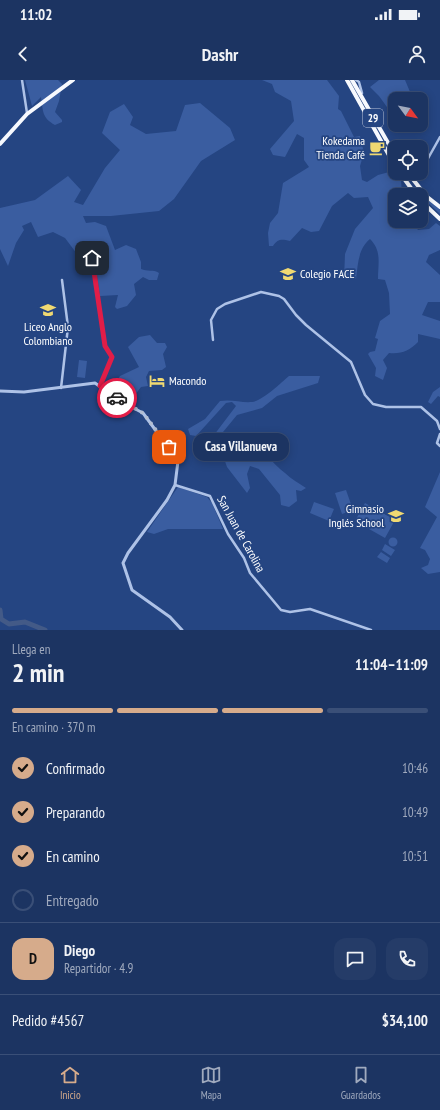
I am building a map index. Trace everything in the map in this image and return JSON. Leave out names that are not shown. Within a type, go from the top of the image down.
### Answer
[{"type":"highway","points":[[0,144],[28,114],[74,80]]},
{"type":"highway","name":"29","points":[[348,80],[388,155]]},
{"type":"highway","name":"29","points":[[352,80],[388,143]]},
{"type":"highway","points":[[413,180],[426,196],[440,207]]},
{"type":"highway","points":[[428,208],[440,219]]},
{"type":"street","points":[[22,80],[28,114]]},
{"type":"street","points":[[356,80],[359,82],[364,102]]},
{"type":"street","points":[[428,158],[440,137]]},
{"type":"street","points":[[92,258],[105,346],[112,357],[100,386]]},
{"type":"street","points":[[61,388],[68,327],[66,297],[62,280]]},
{"type":"street","points":[[213,340],[211,320],[217,309],[225,304],[261,292],[279,296],[284,299],[306,325],[351,362],[369,401],[378,406],[421,407],[436,421],[440,428]]},
{"type":"street","points":[[0,391],[24,392],[90,383],[100,386],[120,401],[140,411],[149,420],[178,461],[175,485],[167,500],[128,553],[123,563],[132,590],[170,617],[182,630]]},
{"type":"street","points":[[440,434],[437,443],[440,446]]},
{"type":"street","name":"San Juan de Carolina","points":[[175,485],[210,496],[235,547],[242,554],[250,573],[281,610],[290,612],[310,609],[371,630]]},
{"type":"shaded area","points":[[25,80],[58,80],[62,84],[59,101],[55,112],[62,122],[55,125],[45,117],[41,97],[32,106]]},
{"type":"shaded area","points":[[262,80],[327,80],[339,96],[338,109],[341,111],[354,137],[360,136],[364,153],[360,166],[362,180],[367,182],[378,175],[388,172],[388,180],[401,180],[402,188],[388,188],[388,228],[416,228],[418,230],[429,229],[436,223],[440,226],[440,250],[429,255],[426,262],[440,275],[440,302],[428,302],[422,315],[440,321],[440,339],[418,334],[418,342],[412,348],[398,353],[389,353],[383,360],[387,368],[383,380],[375,376],[376,368],[368,354],[375,351],[378,339],[375,338],[380,321],[390,314],[389,293],[385,280],[378,279],[378,253],[370,239],[363,247],[361,252],[356,279],[344,279],[345,254],[355,229],[373,208],[368,197],[354,198],[348,193],[332,206],[319,231],[311,232],[302,228],[290,241],[280,240],[273,246],[269,246],[268,233],[270,223],[278,213],[283,183],[309,167],[304,160],[304,138],[297,134],[285,157],[273,155],[270,149],[294,121],[291,101],[275,92],[272,84]]},
{"type":"shaded area","points":[[379,80],[405,80],[410,92],[388,92],[388,108],[370,87]]},
{"type":"shaded area","points":[[200,103],[230,128],[235,140],[201,161],[174,199],[159,211],[111,216],[83,216],[86,223],[95,222],[106,226],[115,250],[126,245],[136,249],[141,262],[141,269],[159,273],[157,280],[149,280],[143,277],[134,284],[136,295],[127,306],[117,309],[115,307],[118,295],[100,296],[94,255],[90,256],[89,258],[80,258],[65,238],[53,232],[38,237],[31,222],[22,226],[24,230],[16,243],[8,266],[0,249],[0,208],[35,200],[68,176],[81,190],[74,202],[83,205],[105,168],[120,150],[102,133],[110,112],[124,104],[133,117],[130,125],[146,134],[176,131],[185,105]]},
{"type":"shaded area","points":[[428,199],[440,207],[440,214],[428,203]]},
{"type":"shaded area","points":[[150,335],[157,343],[165,343],[167,347],[163,354],[166,367],[162,370],[149,371],[146,377],[148,386],[141,387],[135,395],[125,393],[122,395],[117,392],[123,387],[116,382],[120,376],[139,367],[128,347],[139,337]]},
{"type":"shaded area","points":[[79,360],[87,361],[85,378],[77,377]]},
{"type":"shaded area","points":[[289,376],[320,376],[318,383],[277,396],[262,408],[237,415],[223,432],[226,442],[239,458],[255,453],[265,455],[290,477],[306,488],[301,491],[296,490],[297,501],[289,507],[281,505],[280,495],[259,469],[250,466],[247,474],[250,488],[247,493],[227,467],[219,444],[211,439],[236,406],[232,402],[226,403],[196,436],[190,435],[188,429],[205,419],[220,401],[256,401]]},
{"type":"shaded area","points":[[440,387],[440,397],[438,396],[431,404],[428,402],[433,392]]},
{"type":"shaded area","points":[[440,472],[440,572],[428,574],[421,568],[428,565],[430,559],[425,550],[420,548],[437,517],[425,507]]},
{"type":"shaded area","points":[[178,487],[207,497],[212,503],[223,529],[168,529],[154,534],[147,532]]},
{"type":"shaded area","points":[[346,490],[353,510],[342,514],[335,493]]},
{"type":"shaded area","points":[[314,502],[334,509],[329,521],[310,513]]},
{"type":"shaded area","points":[[365,503],[395,520],[385,538],[355,521]]},
{"type":"shaded area","points":[[393,537],[398,542],[393,547],[388,542]]},
{"type":"shaded area","points":[[385,544],[395,550],[391,556],[382,550]]},
{"type":"shaded area","points":[[381,552],[390,558],[387,563],[377,557]]},
{"type":"waterway","points":[[0,610],[1,619],[9,624],[25,622],[45,630]]},
{"type":"way so far","points":[[117,398],[143,413],[169,447]]},
{"type":"place","name":"Kokedama Tienda Café","points":[[377,148]]},
{"type":"place","name":"Colegio FACE","points":[[288,274]]},
{"type":"place","name":"Liceo Anglo Colombiano","points":[[48,310]]},
{"type":"place","name":"Macondo","points":[[157,381]]},
{"type":"place","name":"Casa Villanueva","points":[[169,447]]},
{"type":"place","name":"Gimnasio Inglés School","points":[[396,516]]},
{"type":"route","points":[[92,258],[105,346],[112,357],[100,386],[117,398]]}]
